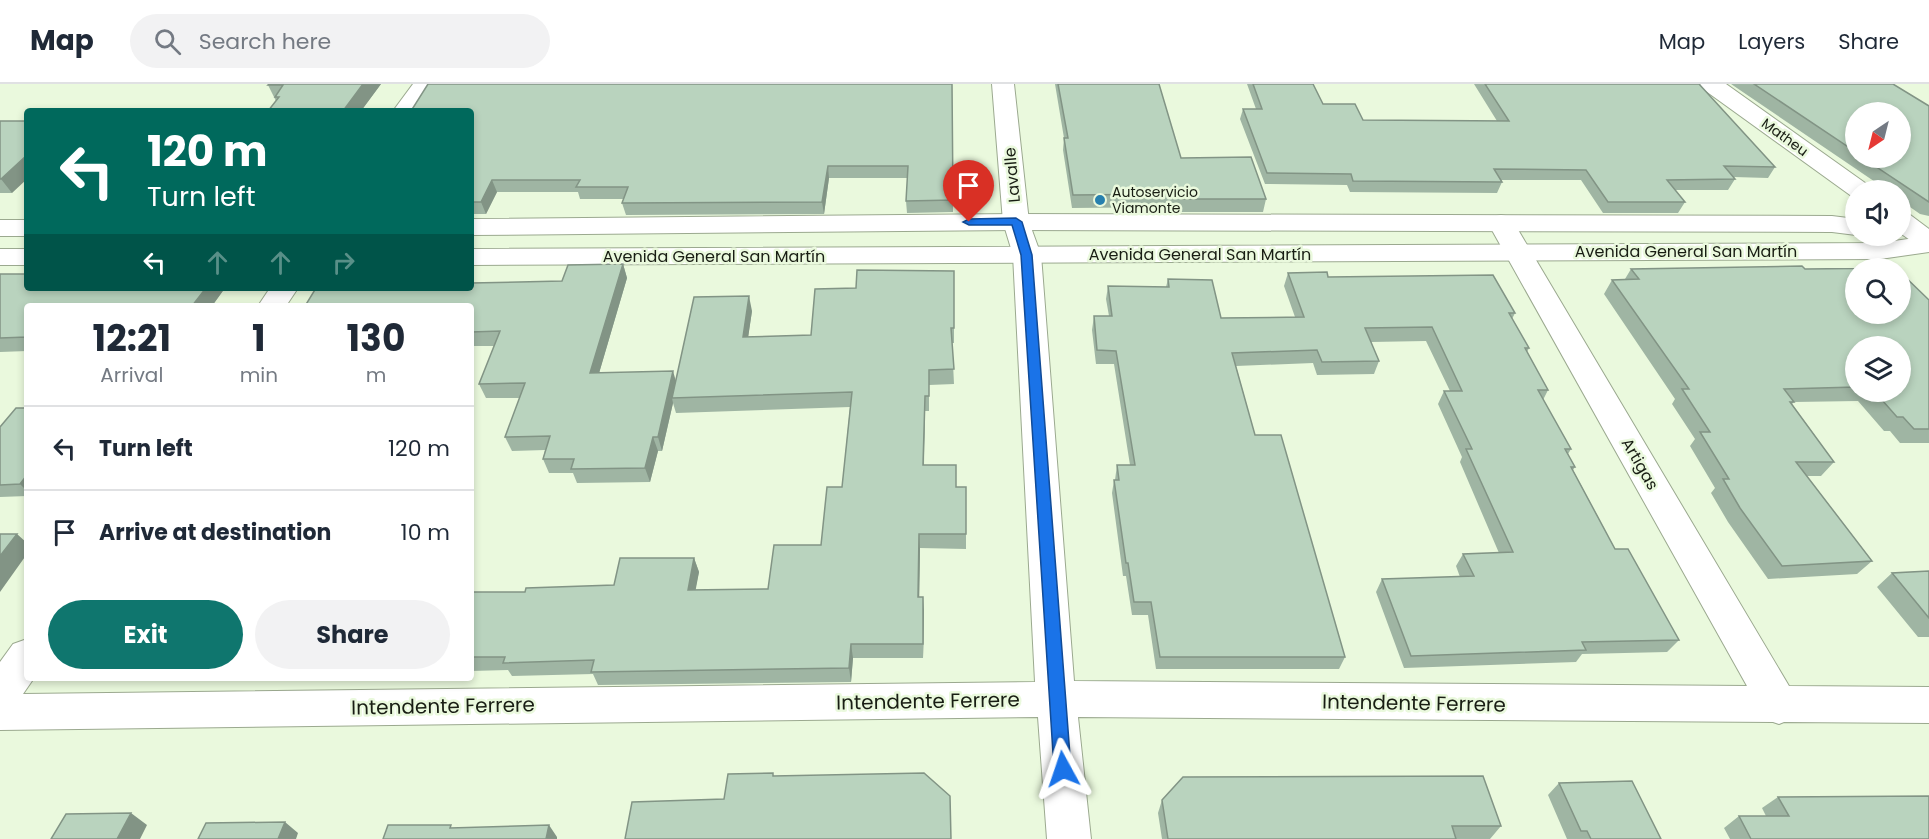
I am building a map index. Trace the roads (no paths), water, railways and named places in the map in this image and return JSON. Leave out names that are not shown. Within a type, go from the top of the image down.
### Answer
[{"type":"street","points":[[407,108],[424,84]]},
{"type":"street","name":"Lavalle","points":[[1003,84],[1016,222],[1027,255],[1056,699],[1069,839]]},
{"type":"street","name":"Matheu","points":[[1711,84],[1845,180]]},
{"type":"street","name":"Avenida General San Martín","points":[[474,227],[1016,222],[1845,226]]},
{"type":"street","name":"Artigas","points":[[1501,223],[1779,706]]},
{"type":"street","points":[[0,228],[24,228]]},
{"type":"street","points":[[1911,228],[1929,242]]},
{"type":"street","points":[[1911,238],[1929,242]]},
{"type":"street","name":"Avenida General San Martín","points":[[474,257],[1880,251],[1929,242]]},
{"type":"street","points":[[0,257],[24,257]]},
{"type":"street","points":[[0,694],[24,660]]},
{"type":"street","name":"Intendente Ferrere","points":[[0,712],[1056,699],[1779,706],[1929,705]]},
{"type":"place","name":"Autoservicio Viamonte","points":[[1100,200]]}]
